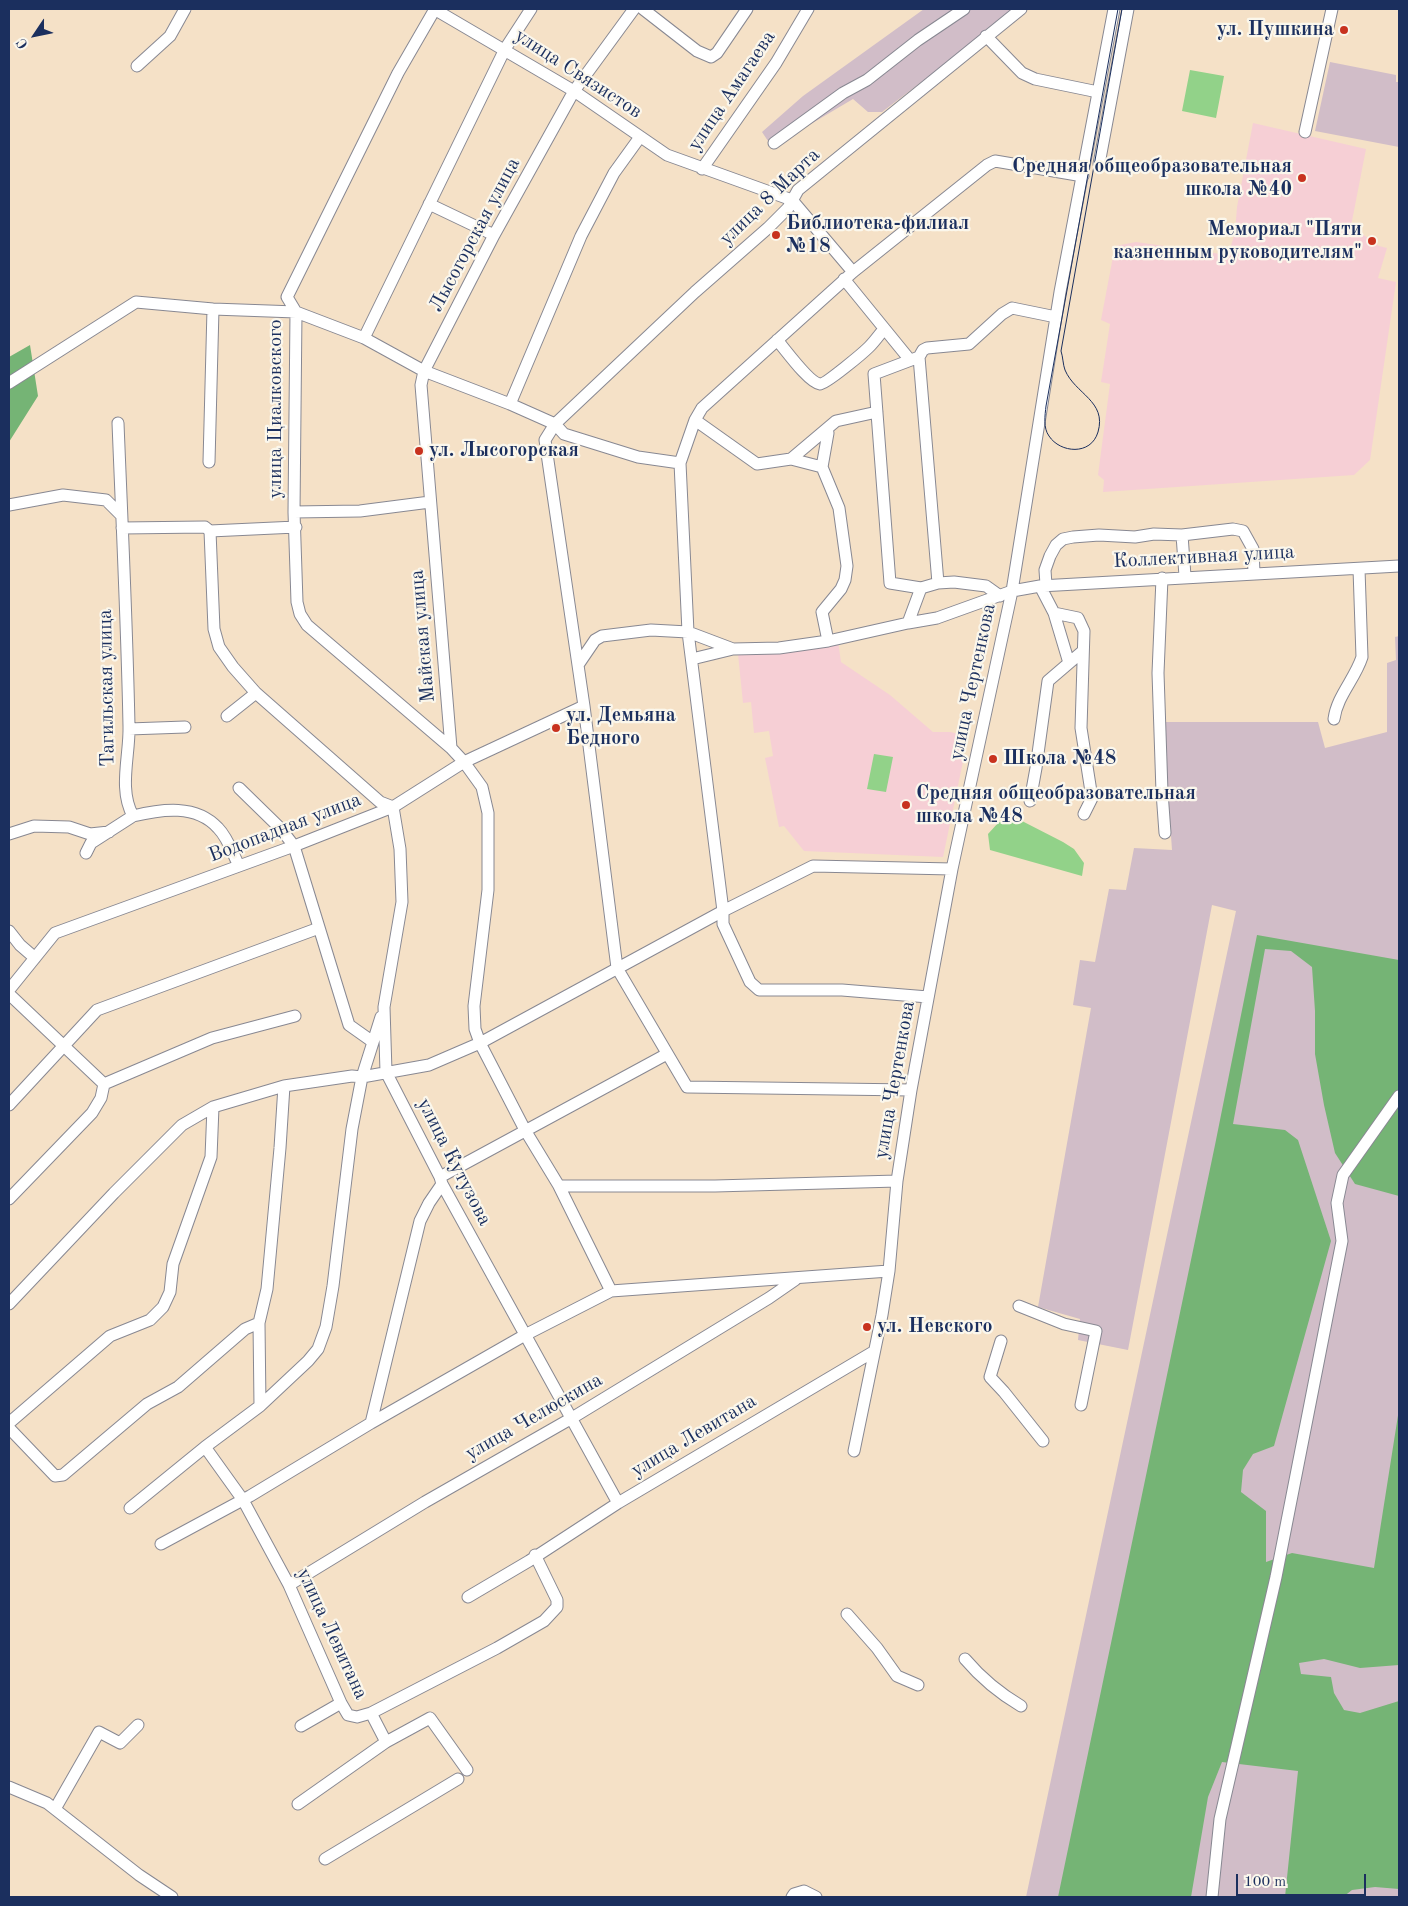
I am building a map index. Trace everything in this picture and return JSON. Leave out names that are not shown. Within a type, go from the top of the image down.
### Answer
[{"type":"street","points":[[137,66],[170,36],[185,9]]},
{"type":"street","name":"улица Связистов","points":[[434,9],[574,92],[667,155],[792,200]]},
{"type":"street","name":"улица Циалковского","points":[[434,9],[398,73],[379,115],[287,297],[296,312],[294,512],[296,526],[297,602],[300,614],[307,625],[451,748]]},
{"type":"street","points":[[364,338],[505,50],[531,9]]},
{"type":"street","name":"Лысогорская улица","points":[[430,502],[421,385],[424,371],[494,235],[574,92],[634,9]]},
{"type":"street","points":[[643,9],[697,51],[711,57],[717,53],[746,9]]},
{"type":"street","name":"улица Амагаева","points":[[702,169],[776,63],[808,9]]},
{"type":"street","points":[[774,143],[843,93],[868,80],[918,40],[964,9]]},
{"type":"street","name":"улица 8 Марта","points":[[555,424],[695,292],[768,228],[788,208],[798,190],[1021,9]]},
{"type":"street","name":"улица Чертенкова","points":[[854,1451],[882,1315],[889,1271],[897,1181],[911,1090],[952,869],[1012,591],[1056,317],[1114,9]]},
{"type":"street","points":[[1099,164],[1128,9]]},
{"type":"street","points":[[1305,132],[1332,9]]},
{"type":"street","points":[[986,36],[1022,73],[1035,80],[1098,92]]},
{"type":"street","points":[[510,404],[582,236],[614,173],[640,137]]},
{"type":"street","points":[[928,997],[842,990],[759,990],[750,982],[746,974],[723,924],[723,911],[688,632],[680,463],[695,420],[702,408],[848,276],[987,165],[995,161],[1084,176]]},
{"type":"street","points":[[792,200],[884,329],[914,359],[938,583]]},
{"type":"street","points":[[429,204],[494,235]]},
{"type":"street","points":[[9,383],[136,302],[213,309],[296,312],[364,338],[424,371],[510,404],[555,424],[564,434],[638,457],[680,463]]},
{"type":"street","points":[[1000,596],[986,586],[954,582],[938,583],[921,588],[890,583],[874,374],[914,359],[927,348],[968,344],[1002,314],[1012,308],[1056,317]]},
{"type":"street","points":[[209,462],[213,309]]},
{"type":"street","points":[[777,340],[814,382],[820,384],[827,383],[834,378],[866,350],[884,329]]},
{"type":"street","points":[[791,459],[836,421],[877,412]]},
{"type":"street","points":[[695,420],[757,464],[791,459],[822,466]]},
{"type":"street","name":"Тагильская улица","points":[[118,423],[129,729],[126,787],[128,808],[133,816]]},
{"type":"street","points":[[555,424],[545,440],[584,706],[617,968],[688,1087],[911,1090]]},
{"type":"street","points":[[827,429],[828,433],[822,466],[839,508],[847,566],[842,589],[822,612],[828,641]]},
{"type":"street","points":[[9,505],[63,495],[106,500],[122,515]]},
{"type":"street","points":[[294,512],[360,511],[430,502]]},
{"type":"street","name":"Майская улица","points":[[430,502],[451,748]]},
{"type":"street","points":[[122,528],[205,527],[210,531],[296,526]]},
{"type":"street","points":[[1069,663],[1054,613],[1043,585],[1046,562],[1056,545],[1063,540],[1087,535],[1135,537],[1154,534],[1182,535],[1233,529],[1243,531],[1253,549],[1254,573]]},
{"type":"street","points":[[210,531],[214,630],[219,647],[233,667],[256,693],[380,802],[393,806]]},
{"type":"street","points":[[1182,535],[1185,576]]},
{"type":"street","name":"Коллективная улица","points":[[733,650],[779,648],[828,641],[937,618],[1012,591],[1043,585],[1399,566]]},
{"type":"street","points":[[1334,719],[1335,711],[1351,679],[1359,668],[1362,657],[1359,569]]},
{"type":"street","points":[[1162,578],[1158,674],[1165,833]]},
{"type":"street","points":[[908,623],[921,588]]},
{"type":"street","points":[[1054,613],[1078,618],[1084,632],[1081,728],[1092,798],[1084,814]]},
{"type":"street","points":[[578,665],[595,640],[602,636],[651,630],[688,632],[733,650]]},
{"type":"street","points":[[692,659],[733,650]]},
{"type":"street","points":[[1030,801],[1048,681],[1083,651]]},
{"type":"street","points":[[227,716],[256,693]]},
{"type":"street","name":"Водопадная улица","points":[[9,990],[55,933],[294,846],[393,806],[464,762],[584,706]]},
{"type":"street","points":[[129,729],[185,727]]},
{"type":"street","points":[[451,748],[482,787],[488,813],[488,890],[474,1006],[475,1029],[480,1043],[525,1130],[558,1186],[611,1291]]},
{"type":"street","points":[[239,788],[281,829],[294,846],[349,1026],[373,1042]]},
{"type":"street","name":"улица Кутузова","points":[[393,806],[400,848],[402,902],[384,1008],[386,1072],[441,1180],[618,1503]]},
{"type":"street","points":[[86,853],[92,843],[133,816],[153,811],[190,811],[208,820],[219,829],[228,842],[239,866]]},
{"type":"street","points":[[9,834],[34,826],[69,827],[90,834],[110,832]]},
{"type":"street","points":[[9,1304],[182,1125],[213,1108],[284,1086],[352,1076],[362,1077],[429,1065],[480,1043],[723,911],[813,866],[952,869]]},
{"type":"street","points":[[9,1105],[97,1010],[319,928]]},
{"type":"street","points":[[9,930],[20,945],[35,958]]},
{"type":"street","points":[[9,994],[104,1084]]},
{"type":"street","points":[[130,1508],[205,1447],[260,1406],[308,1361],[318,1348],[326,1327],[333,1286],[352,1129],[362,1077],[384,1008]]},
{"type":"street","points":[[104,1084],[212,1038],[295,1016]]},
{"type":"street","points":[[371,1423],[420,1221],[441,1180],[525,1130],[667,1054]]},
{"type":"street","points":[[9,1199],[92,1113],[101,1098],[104,1084]]},
{"type":"street","points":[[260,1406],[259,1323],[267,1289],[280,1158],[284,1086]]},
{"type":"street","points":[[1212,1897],[1220,1819],[1276,1577],[1342,1240],[1337,1203],[1343,1174],[1399,1096]]},
{"type":"street","points":[[9,1423],[110,1336],[150,1320],[163,1307],[170,1292],[173,1264],[211,1157],[213,1108]]},
{"type":"street","points":[[558,1186],[715,1186],[897,1181]]},
{"type":"street","points":[[160,1544],[243,1500],[371,1423],[525,1335],[611,1291],[889,1271]]},
{"type":"street","name":"улица Челюскина","points":[[289,1584],[425,1502],[572,1418],[768,1298],[797,1278]]},
{"type":"street","points":[[1020,1306],[1064,1324],[1096,1331],[1081,1405]]},
{"type":"street","points":[[9,1428],[55,1476],[63,1475],[147,1404],[178,1387],[245,1330],[259,1323]]},
{"type":"street","points":[[1001,1341],[990,1377],[1043,1441]]},
{"type":"street","name":"улица Левитана","points":[[468,1597],[529,1561],[535,1555],[618,1503],[873,1352]]},
{"type":"street","name":"улица Левитана","points":[[205,1447],[243,1500],[289,1584],[348,1715],[357,1717],[371,1713],[465,1666],[544,1620],[557,1607],[557,1600],[535,1555]]},
{"type":"street","points":[[847,1614],[877,1648],[897,1676],[918,1685]]},
{"type":"street","points":[[965,1659],[987,1683],[1020,1706]]},
{"type":"street","points":[[301,1726],[341,1703]]},
{"type":"street","points":[[371,1713],[386,1742]]},
{"type":"street","points":[[298,1804],[386,1742],[430,1718],[467,1770]]},
{"type":"street","points":[[55,1808],[98,1732],[120,1743],[138,1725]]},
{"type":"street","points":[[324,1859],[458,1779]]},
{"type":"street","points":[[9,1787],[55,1808],[139,1875],[172,1897]]},
{"type":"street","points":[[792,1897],[794,1894],[804,1891],[816,1897]]},
{"type":"shaded area","points":[[924,9],[953,9],[960,13],[967,9],[1017,9],[882,112],[868,112],[853,99],[772,147],[762,132],[803,96]]},
{"type":"shaded area","points":[[1330,62],[1396,75],[1396,82],[1399,82],[1399,147],[1315,131]]},
{"type":"shaded area","points":[[1253,123],[1366,149],[1351,226],[1379,246],[1387,248],[1378,278],[1396,282],[1370,460],[1354,475],[1103,492],[1104,480],[1098,475],[1110,384],[1101,382],[1110,324],[1101,320],[1115,246],[1136,242],[1228,255],[1235,233],[1237,207]]},
{"type":"shaded area","points":[[1399,636],[1399,1897],[1026,1897],[1236,911],[1212,905],[1128,1350],[1078,1340],[1080,1319],[1038,1307],[1091,1008],[1073,1005],[1080,960],[1095,962],[1109,889],[1126,890],[1134,848],[1172,850],[1163,722],[1318,722],[1325,748],[1387,732],[1387,663],[1396,660],[1395,637]]},
{"type":"shaded area","points":[[838,641],[841,662],[890,695],[933,732],[951,732],[964,736],[964,757],[943,857],[804,851],[784,826],[779,827],[765,758],[773,756],[769,731],[754,733],[751,702],[743,703],[738,654]]},
{"type":"green space","points":[[1190,70],[1224,76],[1216,118],[1182,111]]},
{"type":"green space","points":[[30,345],[38,396],[9,442],[9,357]]},
{"type":"green space","points":[[874,754],[893,757],[886,792],[867,789]]},
{"type":"green space","points":[[1010,817],[1022,821],[1074,849],[1084,863],[1082,876],[990,850],[988,834],[998,823]]},
{"type":"green space","points":[[1257,935],[1399,960],[1399,1196],[1355,1184],[1335,1153],[1315,1054],[1312,967],[1291,951],[1265,949],[1233,1124],[1285,1130],[1298,1140],[1331,1241],[1274,1446],[1253,1454],[1243,1470],[1241,1492],[1266,1511],[1266,1562],[1292,1553],[1374,1568],[1399,1409],[1399,1665],[1360,1668],[1324,1659],[1299,1663],[1301,1674],[1331,1677],[1334,1693],[1344,1710],[1360,1713],[1399,1701],[1399,1889],[1375,1887],[1352,1890],[1343,1897],[1285,1897],[1298,1771],[1222,1762],[1208,1797],[1191,1897],[1058,1897],[1215,1145]]},
{"type":"tram line","points":[[1118,9],[1045,413],[1047,433],[1054,442],[1067,449],[1082,448],[1089,445],[1098,432],[1100,421],[1094,405],[1065,370],[1061,351],[1122,9]]},
{"type":"place","name":"ул. Пушкина","points":[[1344,30]]},
{"type":"place","name":"Средняя общеобразовательная школа №40","points":[[1302,178]]},
{"type":"place","name":"Библиотека-филиал №18","points":[[776,235]]},
{"type":"place","name":"Мемориал \"Пяти казненным руководителям\"","points":[[1372,241]]},
{"type":"place","name":"ул. Лысогорская","points":[[419,451]]},
{"type":"place","name":"ул. Демьяна Бедного","points":[[556,728]]},
{"type":"place","name":"Школа №48","points":[[993,759]]},
{"type":"place","name":"Средняя общеобразовательная школа №48","points":[[906,805]]},
{"type":"place","name":"ул. Невского","points":[[867,1327]]}]
